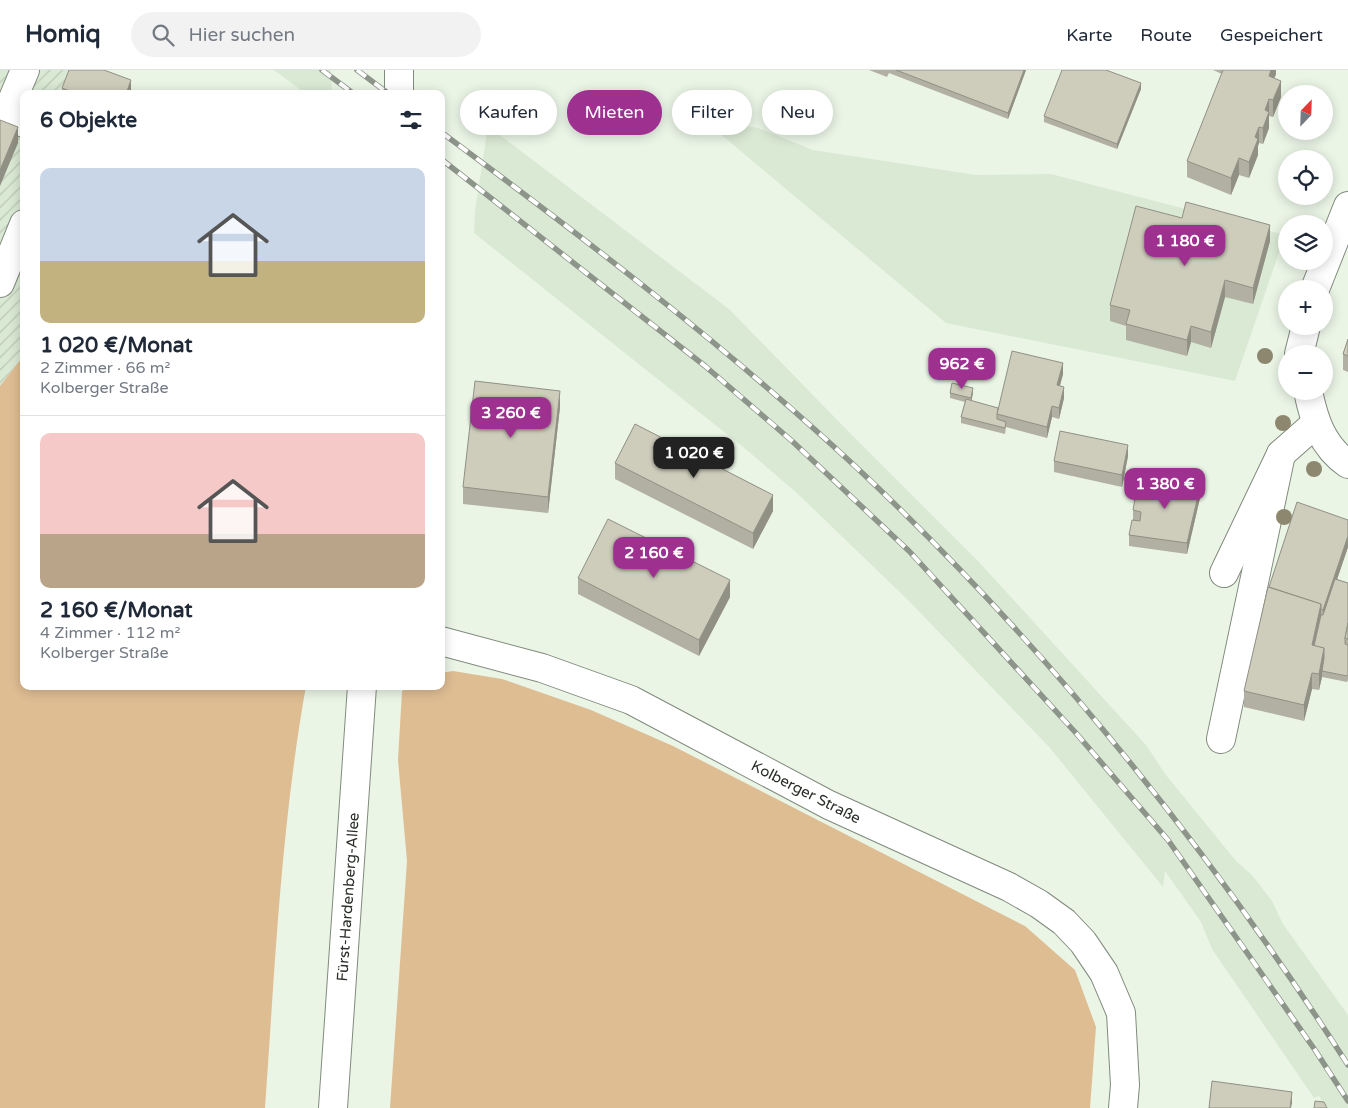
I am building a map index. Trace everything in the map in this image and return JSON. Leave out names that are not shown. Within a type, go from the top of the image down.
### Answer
[{"type":"street","points":[[20,121],[6,115],[25,70]]},
{"type":"street","points":[[399,70],[400,90]]},
{"type":"street","points":[[1319,280],[1348,206]]},
{"type":"street","points":[[0,283],[20,234]]},
{"type":"street","points":[[1310,400],[1315,424],[1336,455],[1348,464]]},
{"type":"street","points":[[1224,573],[1281,454],[1315,424]]},
{"type":"street","points":[[1221,739],[1281,454]]},
{"type":"street","name":"Kolberger Straße","points":[[445,642],[542,668],[631,700],[829,805],[1024,896],[1064,922],[1083,942],[1104,973],[1121,1012],[1125,1085],[1123,1108]]},
{"type":"street","name":"Fürst-Hardenberg-Allee","points":[[334,1108],[362,690]]},
{"type":"shaded area","points":[[0,70],[72,70],[65,90],[20,90],[20,360],[0,386]]},
{"type":"shaded area","points":[[274,70],[331,70],[332,90],[301,90]]},
{"type":"shaded area","points":[[752,127],[762,130],[762,135],[776,135],[813,150],[976,175],[1051,174],[1278,233],[1278,255],[1235,381],[946,323],[722,135],[752,135]]},
{"type":"shaded area","points":[[487,135],[500,135],[729,309],[979,562],[1146,745],[1166,775],[1236,861],[1252,875],[1272,901],[1283,924],[1348,1015],[1348,1108],[1326,1108],[1319,1096],[1314,1098],[1212,949],[1201,922],[1165,871],[1163,887],[1050,748],[910,602],[800,496],[748,451],[474,233],[475,211]]},
{"type":"shaded area","points":[[20,360],[20,690],[305,690],[290,791],[276,949],[265,1108],[0,1108],[0,386]]},
{"type":"shaded area","points":[[453,671],[502,679],[591,710],[673,746],[1025,926],[1075,970],[1096,1027],[1090,1108],[390,1108],[407,861],[398,760],[402,691],[445,690],[445,672]]},
{"type":"building","points":[[69,70],[104,70],[131,80],[127,90],[67,90],[62,88]]},
{"type":"building","points":[[896,70],[1024,70],[1008,113]]},
{"type":"building","points":[[1062,70],[1106,70],[1141,83],[1117,144],[1044,116]]},
{"type":"building","points":[[1223,70],[1271,70],[1269,76],[1281,81],[1273,100],[1269,99],[1265,110],[1269,112],[1263,128],[1259,127],[1255,137],[1258,139],[1249,162],[1239,158],[1231,178],[1187,161]]},
{"type":"building","points":[[0,120],[18,127],[0,170]]},
{"type":"building","points":[[1186,202],[1270,225],[1253,288],[1225,280],[1211,332],[1191,326],[1187,340],[1126,324],[1130,310],[1110,305],[1136,206],[1182,218]]},
{"type":"building","points":[[1348,339],[1348,356],[1343,354]]},
{"type":"building","points":[[1012,351],[1063,363],[1057,385],[1064,387],[1059,408],[1052,406],[1047,427],[997,414]]},
{"type":"building","points":[[475,381],[560,391],[548,497],[463,487]]},
{"type":"building","points":[[952,383],[973,388],[971,398],[950,393]]},
{"type":"building","points":[[966,399],[998,408],[997,419],[1006,422],[1005,428],[961,417]]},
{"type":"building","points":[[635,424],[773,495],[753,533],[615,463]]},
{"type":"building","points":[[1060,431],[1128,445],[1122,475],[1054,461]]},
{"type":"building","points":[[1146,475],[1200,487],[1187,543],[1129,535],[1132,520],[1140,521],[1141,512],[1133,510],[1137,487],[1144,489]]},
{"type":"building","points":[[1297,502],[1348,520],[1348,536],[1323,610],[1321,609],[1321,604],[1269,587]]},
{"type":"building","points":[[608,519],[730,580],[699,640],[578,578]]},
{"type":"building","points":[[1335,579],[1348,583],[1348,623],[1345,638],[1345,644],[1348,645],[1347,676],[1322,671],[1324,648],[1314,646],[1321,615],[1323,615]]},
{"type":"building","points":[[1268,587],[1321,604],[1312,645],[1324,648],[1319,674],[1312,673],[1304,705],[1244,691]]},
{"type":"building","points":[[1348,623],[1348,639],[1345,638]]},
{"type":"building","points":[[1212,1081],[1292,1092],[1290,1108],[1209,1108]]},
{"type":"building","points":[[1315,1101],[1324,1102],[1327,1108],[1314,1108]]},
{"type":"railway","points":[[322,70],[349,90]]},
{"type":"railway","points":[[357,70],[384,90]]},
{"type":"railway","points":[[445,135],[653,294],[807,422],[926,535],[993,604],[1058,677],[1181,827],[1239,904],[1348,1065]]},
{"type":"railway","points":[[445,162],[705,366],[792,441],[909,551],[1075,732],[1168,840],[1315,1050],[1348,1101]]}]
